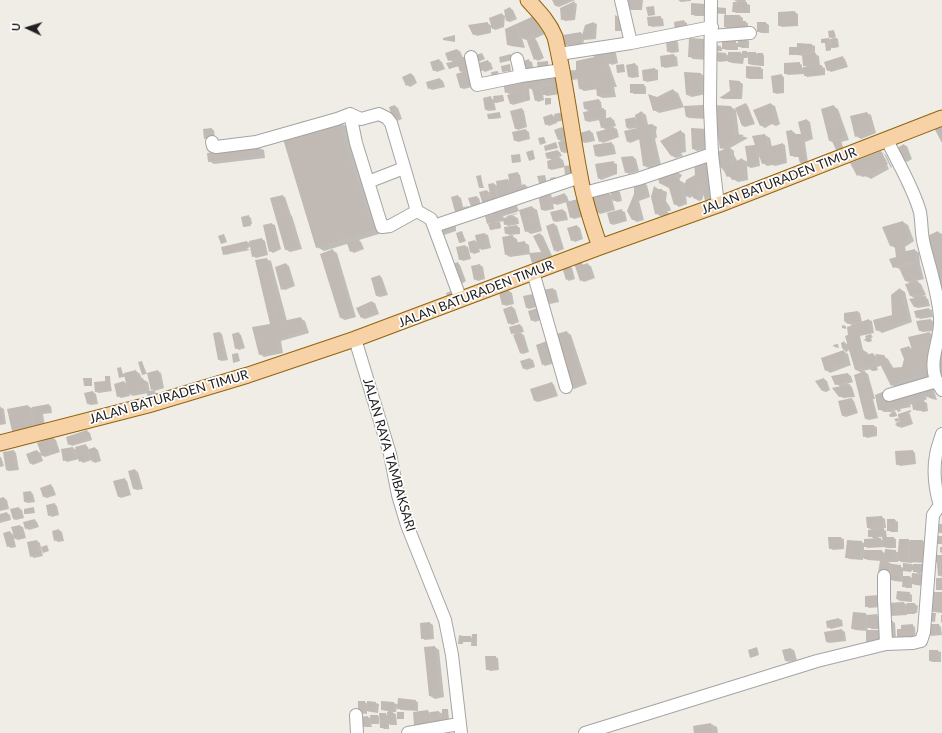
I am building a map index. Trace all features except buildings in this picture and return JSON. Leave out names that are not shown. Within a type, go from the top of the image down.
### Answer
[{"type":"main road","points":[[528,0],[542,14],[555,37],[571,117],[580,177],[600,247]]},
{"type":"main road","name":"JALAN BATURADEN TIMUR","points":[[0,443],[148,405],[248,375],[355,339],[600,247],[718,205],[942,118]]},
{"type":"street","points":[[621,0],[630,43]]},
{"type":"street","points":[[711,0],[712,31],[710,106],[712,154],[718,205]]},
{"type":"street","points":[[559,54],[712,31],[750,34]]},
{"type":"street","points":[[471,57],[477,85],[521,76],[562,70]]},
{"type":"street","points":[[517,59],[521,76]]},
{"type":"street","points":[[212,142],[213,146],[216,147],[256,142],[350,114],[361,119],[379,114],[387,118],[391,123],[417,210],[431,219],[461,300]]},
{"type":"street","points":[[350,114],[356,143],[382,226],[390,226],[417,210]]},
{"type":"street","points":[[887,140],[911,188],[920,214],[923,243],[931,271],[940,316],[940,331],[934,359],[934,371],[939,386],[889,395]]},
{"type":"street","points":[[584,193],[638,179],[712,154]]},
{"type":"street","points":[[368,182],[404,168]]},
{"type":"street","points":[[434,226],[580,177]]},
{"type":"street","points":[[533,272],[566,387]]},
{"type":"street","name":"JALAN RAYA TAMBAKSARI","points":[[355,339],[390,454],[398,495],[407,525],[445,620],[452,655],[460,729]]},
{"type":"street","points":[[585,733],[810,663],[886,644],[917,643],[921,641],[923,637],[933,515],[941,504],[937,496],[935,465],[936,455],[942,434]]},
{"type":"street","points":[[884,576],[886,644]]},
{"type":"street","points":[[356,715],[357,733]]},
{"type":"street","points":[[408,733],[460,729]]}]
